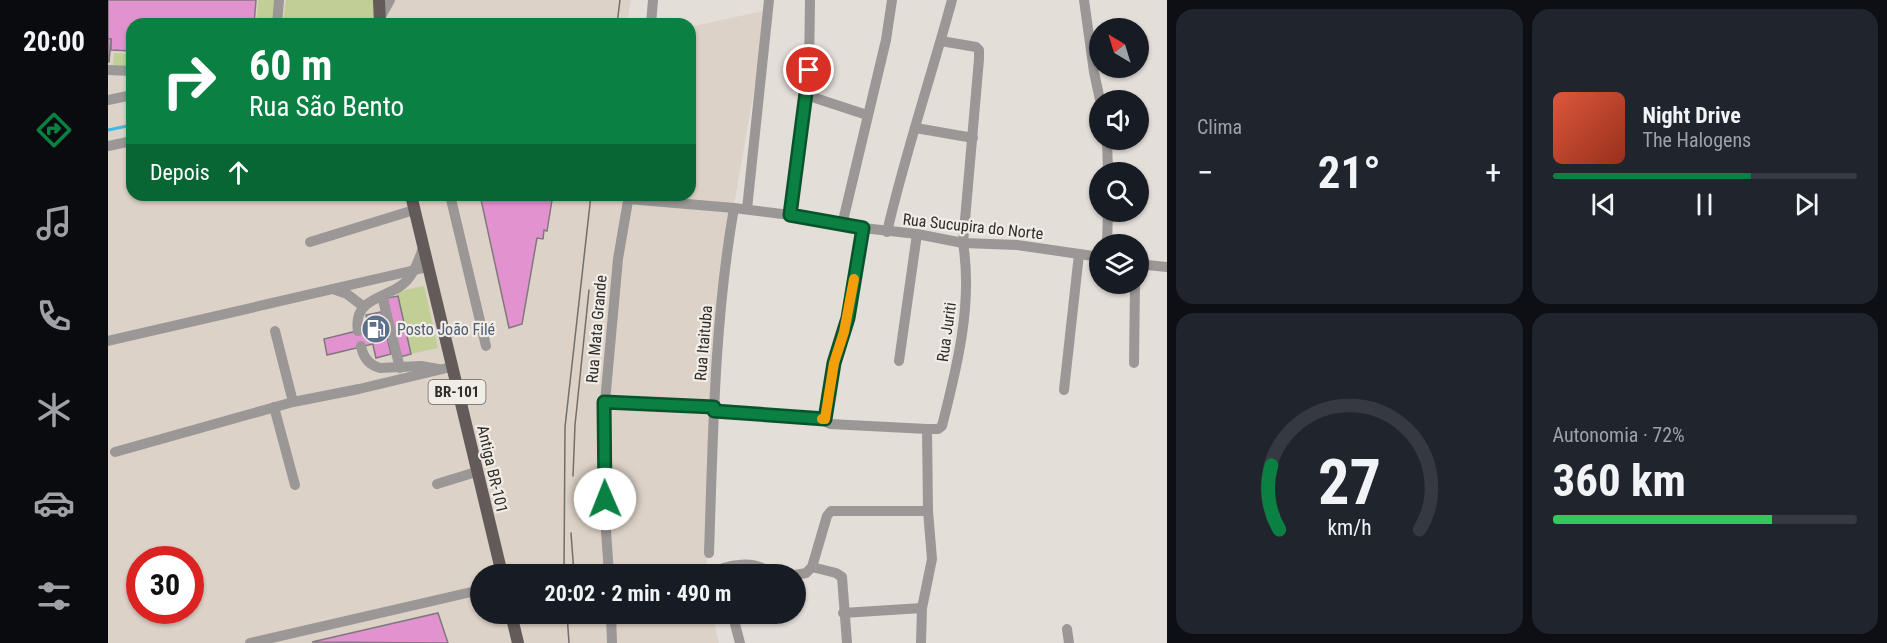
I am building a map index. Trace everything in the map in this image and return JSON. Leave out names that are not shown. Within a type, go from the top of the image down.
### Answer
[{"type":"main road","points":[[379,0],[380,18]]},
{"type":"main road","name":"Antiga BR-101","points":[[412,201],[428,267],[446,368],[499,564]]},
{"type":"main road","points":[[513,624],[518,643]]},
{"type":"street","points":[[278,18],[279,0]]},
{"type":"street","points":[[381,18],[390,0]]},
{"type":"street","points":[[651,18],[652,0]]},
{"type":"street","points":[[747,209],[769,0]]},
{"type":"street","points":[[790,215],[809,70],[810,0]]},
{"type":"street","points":[[842,225],[886,40],[892,0]]},
{"type":"street","points":[[887,232],[902,171],[952,0]]},
{"type":"street","points":[[1084,0],[1098,90]]},
{"type":"street","name":"Rua Juriti","points":[[927,429],[938,429],[942,426],[955,374],[967,290],[967,268],[963,243],[979,50],[976,47],[940,41]]},
{"type":"street","points":[[108,70],[126,71]]},
{"type":"street","points":[[806,95],[867,115]]},
{"type":"street","points":[[108,99],[126,96]]},
{"type":"street","points":[[916,128],[973,138]]},
{"type":"street","points":[[108,146],[126,142]]},
{"type":"street","points":[[451,201],[486,346]]},
{"type":"street","name":"Rua Mata Grande","points":[[608,564],[605,516],[604,402],[618,259],[627,201]]},
{"type":"street","name":"Rua Sucupira do Norte","points":[[667,201],[790,215],[963,243],[1017,244],[1089,255]]},
{"type":"street","name":"Rua Itaituba","points":[[709,553],[716,361],[726,258],[734,208]]},
{"type":"street","points":[[310,242],[414,210]]},
{"type":"street","points":[[863,228],[848,318],[834,363],[825,415],[826,422],[830,424],[927,429],[928,511],[932,559],[922,608],[921,643]]},
{"type":"street","points":[[899,361],[917,234]]},
{"type":"street","points":[[358,331],[358,317],[364,307],[400,286],[415,270],[423,248]]},
{"type":"street","points":[[1064,390],[1079,254]]},
{"type":"street","points":[[1149,265],[1167,267]]},
{"type":"street","points":[[108,341],[428,267]]},
{"type":"street","points":[[333,289],[347,294],[364,307]]},
{"type":"street","points":[[1134,363],[1135,294]]},
{"type":"street","points":[[382,296],[400,368]]},
{"type":"street","points":[[275,331],[293,402]]},
{"type":"street","points":[[361,346],[367,361],[374,366],[446,368]]},
{"type":"street","points":[[115,452],[293,402],[446,368]]},
{"type":"street","points":[[604,402],[825,415]]},
{"type":"street","points":[[274,407],[295,485]]},
{"type":"street","points":[[437,484],[476,472]]},
{"type":"street","points":[[806,573],[812,567],[827,516],[831,511],[928,511]]},
{"type":"street","points":[[812,567],[839,574],[842,579],[847,643]]},
{"type":"street","points":[[249,643],[470,592]]},
{"type":"street","points":[[843,613],[922,608]]},
{"type":"street","points":[[611,624],[612,643]]},
{"type":"street","points":[[735,624],[740,643]]},
{"type":"street","points":[[1066,629],[1069,643]]},
{"type":"shaded area","points":[[108,0],[631,0],[628,18],[126,18],[126,201],[696,201],[696,26],[768,10],[731,222],[707,564],[470,564],[470,624],[714,624],[719,643],[108,643]]},
{"type":"green space","points":[[258,0],[274,0],[273,18],[256,18]]},
{"type":"green space","points":[[286,0],[379,0],[380,18],[284,18]]},
{"type":"green space","points":[[114,53],[126,54],[126,67],[113,66]]},
{"type":"green space","points":[[424,286],[438,348],[411,354],[397,292]]},
{"type":"building","points":[[108,0],[256,0],[254,18],[126,18],[126,51],[111,50],[111,39],[108,39]]},
{"type":"building","points":[[108,39],[111,39],[109,62],[108,62]]},
{"type":"building","points":[[481,201],[552,201],[547,231],[544,230],[543,239],[537,238],[522,324],[509,328]]},
{"type":"building","points":[[398,296],[411,354],[400,357],[387,298]]},
{"type":"building","points":[[381,312],[391,354],[376,358],[366,315]]},
{"type":"building","points":[[369,328],[373,344],[327,355],[324,339]]},
{"type":"building","points":[[438,613],[448,643],[312,642]]},
{"type":"waterway","points":[[108,130],[126,126]]},
{"type":"tram line","points":[[618,18],[620,0]]},
{"type":"tram line","points":[[564,564],[565,427],[590,201]]},
{"type":"tram line","points":[[573,476],[575,425],[589,290]]},
{"type":"tram line","points":[[571,533],[573,564]]},
{"type":"tram line","points":[[568,624],[569,643]]},
{"type":"slow traffic","points":[[822,419],[825,419],[834,363],[848,318],[854,279]]},
{"type":"place","name":"Posto João Filé","points":[[376,329]]},
{"type":"route","points":[[605,499],[604,402],[714,407],[714,411],[825,419],[834,363],[848,318],[863,228],[790,215],[809,70]]}]
